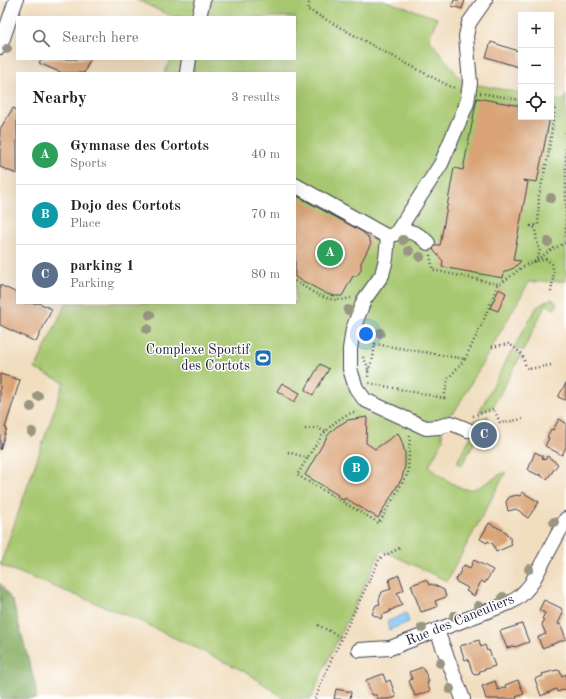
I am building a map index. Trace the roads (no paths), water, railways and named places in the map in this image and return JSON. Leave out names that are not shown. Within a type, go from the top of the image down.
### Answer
[{"type":"street","points":[[0,47],[16,0]]},
{"type":"street","points":[[468,430],[451,423],[439,427],[426,428],[365,400],[356,388],[350,369],[350,348],[353,329],[364,300],[382,275],[393,234],[441,164],[468,103],[470,83],[466,36],[469,23],[485,0]]},
{"type":"street","points":[[187,72],[189,60]]},
{"type":"street","points":[[296,186],[393,234],[406,232],[419,235],[428,243]]},
{"type":"street","name":"Rue des Caneuliers","points":[[359,650],[390,648],[509,603],[520,596],[531,584],[566,519]]},
{"type":"street","points":[[437,631],[463,699]]},
{"type":"water","points":[[406,613],[409,622],[389,630],[387,622]]},
{"type":"place","name":"Gymnase des Cortots","points":[[330,253]]},
{"type":"place","name":"Complexe Sportif des Cortots","points":[[263,358]]},
{"type":"place","name":"parking 1","points":[[484,435]]},
{"type":"place","name":"Dojo des Cortots","points":[[356,469]]}]
